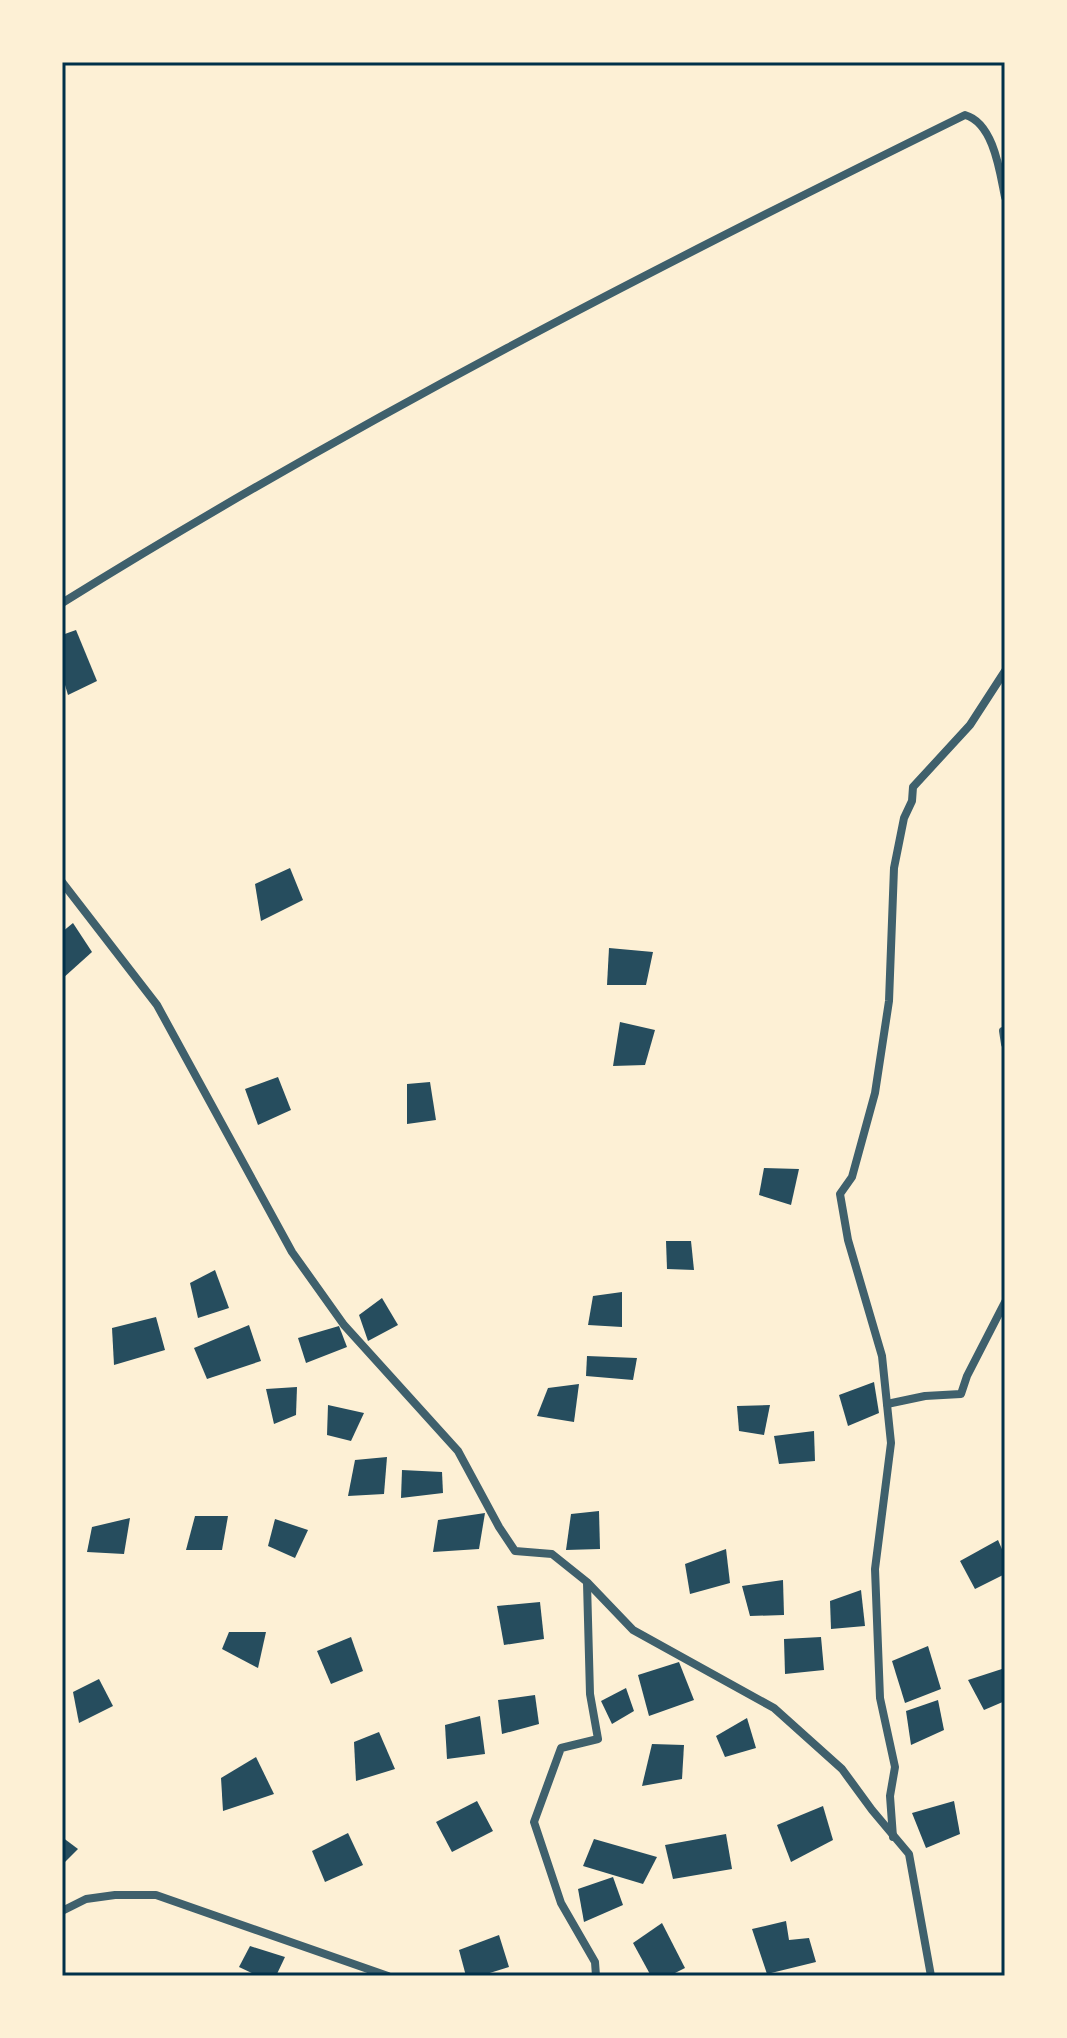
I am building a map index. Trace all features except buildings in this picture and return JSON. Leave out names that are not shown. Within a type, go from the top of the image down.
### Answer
[{"type":"street","points":[[62,603],[331,445],[565,315],[965,115],[975,118],[997,157],[1005,197]]},
{"type":"street","points":[[893,1837],[890,1796],[895,1767],[880,1698],[875,1569],[891,1443],[882,1356],[848,1240],[840,1194],[852,1177],[875,1093],[889,1001],[894,868],[913,787],[970,725],[1005,671]]},
{"type":"street","points":[[62,882],[157,1005],[292,1252],[344,1325],[458,1451],[515,1551],[552,1554],[587,1582],[633,1630],[774,1708],[842,1769],[909,1854],[931,1976]]},
{"type":"street","points":[[1003,1031],[1005,1044]]},
{"type":"street","points":[[887,1404],[925,1396],[961,1394],[1005,1302]]},
{"type":"street","points":[[587,1582],[590,1694],[598,1739],[561,1748],[534,1822],[561,1903],[595,1962],[596,1976]]},
{"type":"street","points":[[62,1911],[86,1899],[156,1895],[388,1976]]}]
